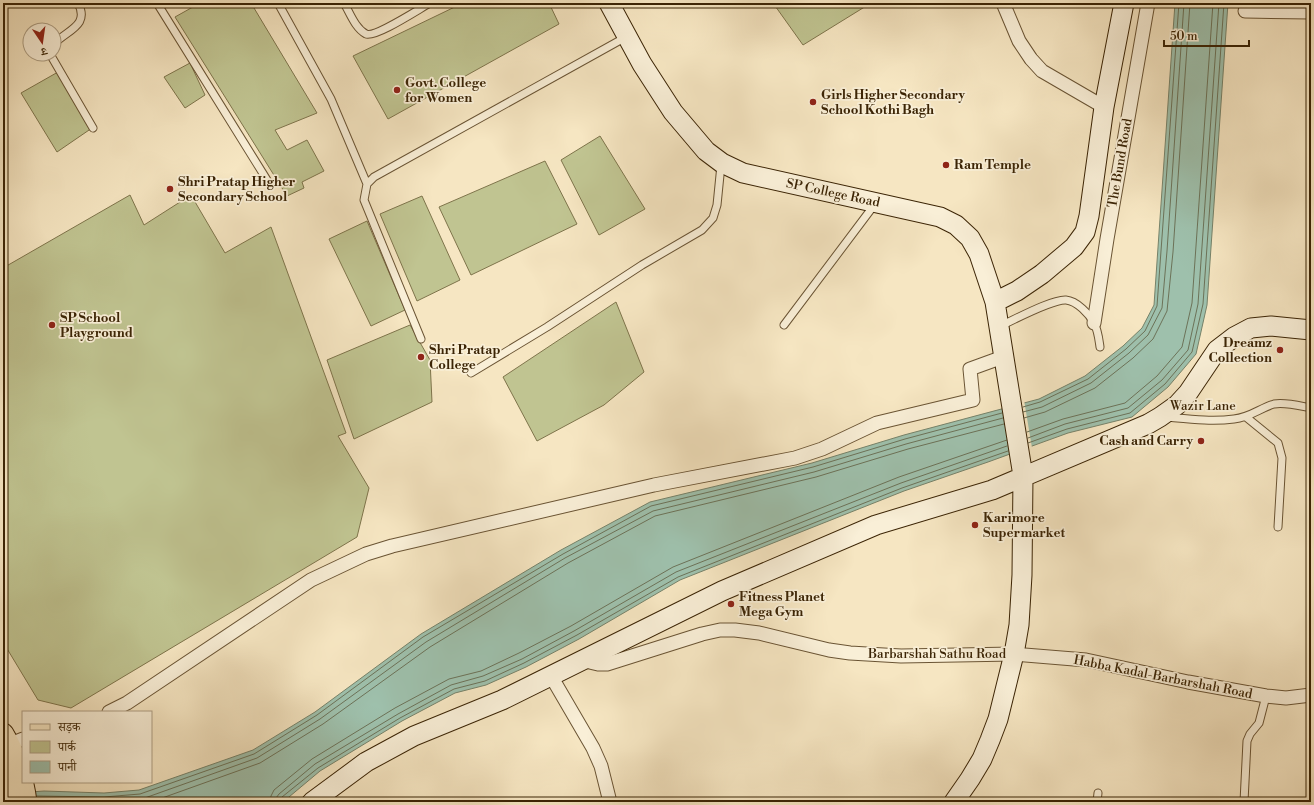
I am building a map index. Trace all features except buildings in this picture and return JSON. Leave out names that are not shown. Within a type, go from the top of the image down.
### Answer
[{"type":"main road","points":[[10,741],[14,791]]},
{"type":"street","name":"SP College Road","points":[[608,3],[642,64],[673,112],[706,151],[722,163],[743,173],[940,217],[956,225],[970,238],[979,254],[995,302],[1021,469],[1022,575],[1019,625],[1014,654],[998,719],[982,759],[954,802]]},
{"type":"street","points":[[1003,3],[1019,41],[1031,59],[1042,71],[1104,107]]},
{"type":"street","points":[[995,302],[1017,291],[1042,274],[1074,247],[1085,232],[1089,216],[1104,107],[1124,3]]},
{"type":"street","name":"The Bund Road","points":[[1094,323],[1148,3]]},
{"type":"street","points":[[1244,11],[1311,12]]},
{"type":"street","points":[[312,802],[366,762],[414,736],[502,700],[722,591],[876,525],[992,490],[1021,469],[1130,432],[1160,417],[1177,405],[1217,350],[1234,337],[1251,328],[1264,327],[1311,330]]},
{"type":"street","points":[[111,711],[138,695],[310,580],[366,554],[399,544],[585,500],[809,454],[877,423],[973,400],[970,369],[1003,357]]},
{"type":"street","name":"Barbarshah Sathu Road","points":[[581,660],[598,664],[607,664],[702,634],[720,630],[736,630],[759,633],[829,650],[850,653],[901,656],[1014,654]]},
{"type":"street","name":"Habba Kadal-Barbarshah Road","points":[[1014,654],[1086,660],[1193,683],[1266,696],[1286,698],[1311,695]]},
{"type":"street","points":[[552,676],[593,748],[601,766],[610,802]]},
{"type":"lane","points":[[62,38],[76,27],[81,19],[82,10],[78,3]]},
{"type":"lane","points":[[157,3],[266,180]]},
{"type":"lane","points":[[278,3],[331,99],[367,184]]},
{"type":"lane","points":[[344,3],[359,28],[368,35],[373,35],[383,30],[430,3]]},
{"type":"lane","points":[[421,339],[364,200],[364,192],[367,184],[374,177],[627,37]]},
{"type":"lane","points":[[55,62],[93,128]]},
{"type":"lane","points":[[471,373],[547,327],[642,265],[702,230],[713,218],[717,205],[722,163]]},
{"type":"lane","points":[[784,325],[877,203]]},
{"type":"lane","points":[[999,327],[1053,302],[1064,300],[1072,302],[1078,306],[1094,323],[1100,347]]},
{"type":"lane","name":"Wazir Lane","points":[[1160,417],[1225,420],[1246,417],[1273,404],[1288,404],[1311,408]]},
{"type":"lane","name":"Wazir Lane","points":[[1246,417],[1278,443],[1281,448],[1282,458],[1278,527]]},
{"type":"lane","points":[[1244,802],[1247,741],[1250,734],[1259,723],[1266,696]]},
{"type":"lane","points":[[1097,802],[1098,793]]},
{"type":"green space","points":[[200,3],[251,3],[317,113],[275,130],[287,150],[307,140],[324,171],[302,182],[304,188],[287,196],[175,17]]},
{"type":"green space","points":[[463,3],[549,3],[559,24],[388,119],[353,56]]},
{"type":"green space","points":[[773,3],[871,3],[803,45]]},
{"type":"green space","points":[[190,63],[205,95],[185,108],[164,77]]},
{"type":"green space","points":[[58,72],[92,128],[57,152],[21,93]]},
{"type":"green space","points":[[600,136],[645,209],[599,235],[561,160]]},
{"type":"green space","points":[[545,161],[577,224],[471,275],[439,207]]},
{"type":"green space","points":[[130,195],[144,225],[191,195],[225,253],[271,227],[346,433],[338,436],[369,488],[357,537],[71,708],[38,700],[3,642],[3,268]]},
{"type":"green space","points":[[422,196],[460,280],[417,301],[380,214]]},
{"type":"green space","points":[[367,221],[405,310],[371,326],[329,239]]},
{"type":"green space","points":[[616,302],[644,372],[604,405],[537,441],[503,377]]},
{"type":"green space","points":[[410,325],[430,360],[432,402],[354,439],[327,360]]},
{"type":"water","points":[[1175,3],[1228,3],[1207,305],[1196,354],[1168,387],[1132,417],[1068,433],[904,491],[680,580],[579,639],[526,667],[486,685],[455,693],[402,721],[320,771],[283,802],[3,802],[3,794],[44,791],[104,793],[139,790],[253,750],[315,712],[421,634],[561,550],[650,502],[812,463],[904,435],[1039,399],[1085,376],[1123,346],[1142,328],[1154,305]]},
{"type":"pier","points":[[1024,400],[1032,448],[1014,455],[1006,405]]},
{"type":"place","name":"Govt. College for Women","points":[[397,90]]},
{"type":"place","name":"Girls Higher Secondary School Kothi Bagh","points":[[813,102]]},
{"type":"place","name":"Ram Temple","points":[[946,165]]},
{"type":"place","name":"Shri Pratap Higher Secondary School","points":[[170,189]]},
{"type":"place","name":"SP School Playground","points":[[52,325]]},
{"type":"place","name":"Dreamz Collection","points":[[1280,350]]},
{"type":"place","name":"Shri Pratap College","points":[[421,357]]},
{"type":"place","name":"Cash and Carry","points":[[1201,441]]},
{"type":"place","name":"Karimore Supermarket","points":[[975,525]]},
{"type":"place","name":"Fitness Planet Mega Gym","points":[[731,604]]}]
